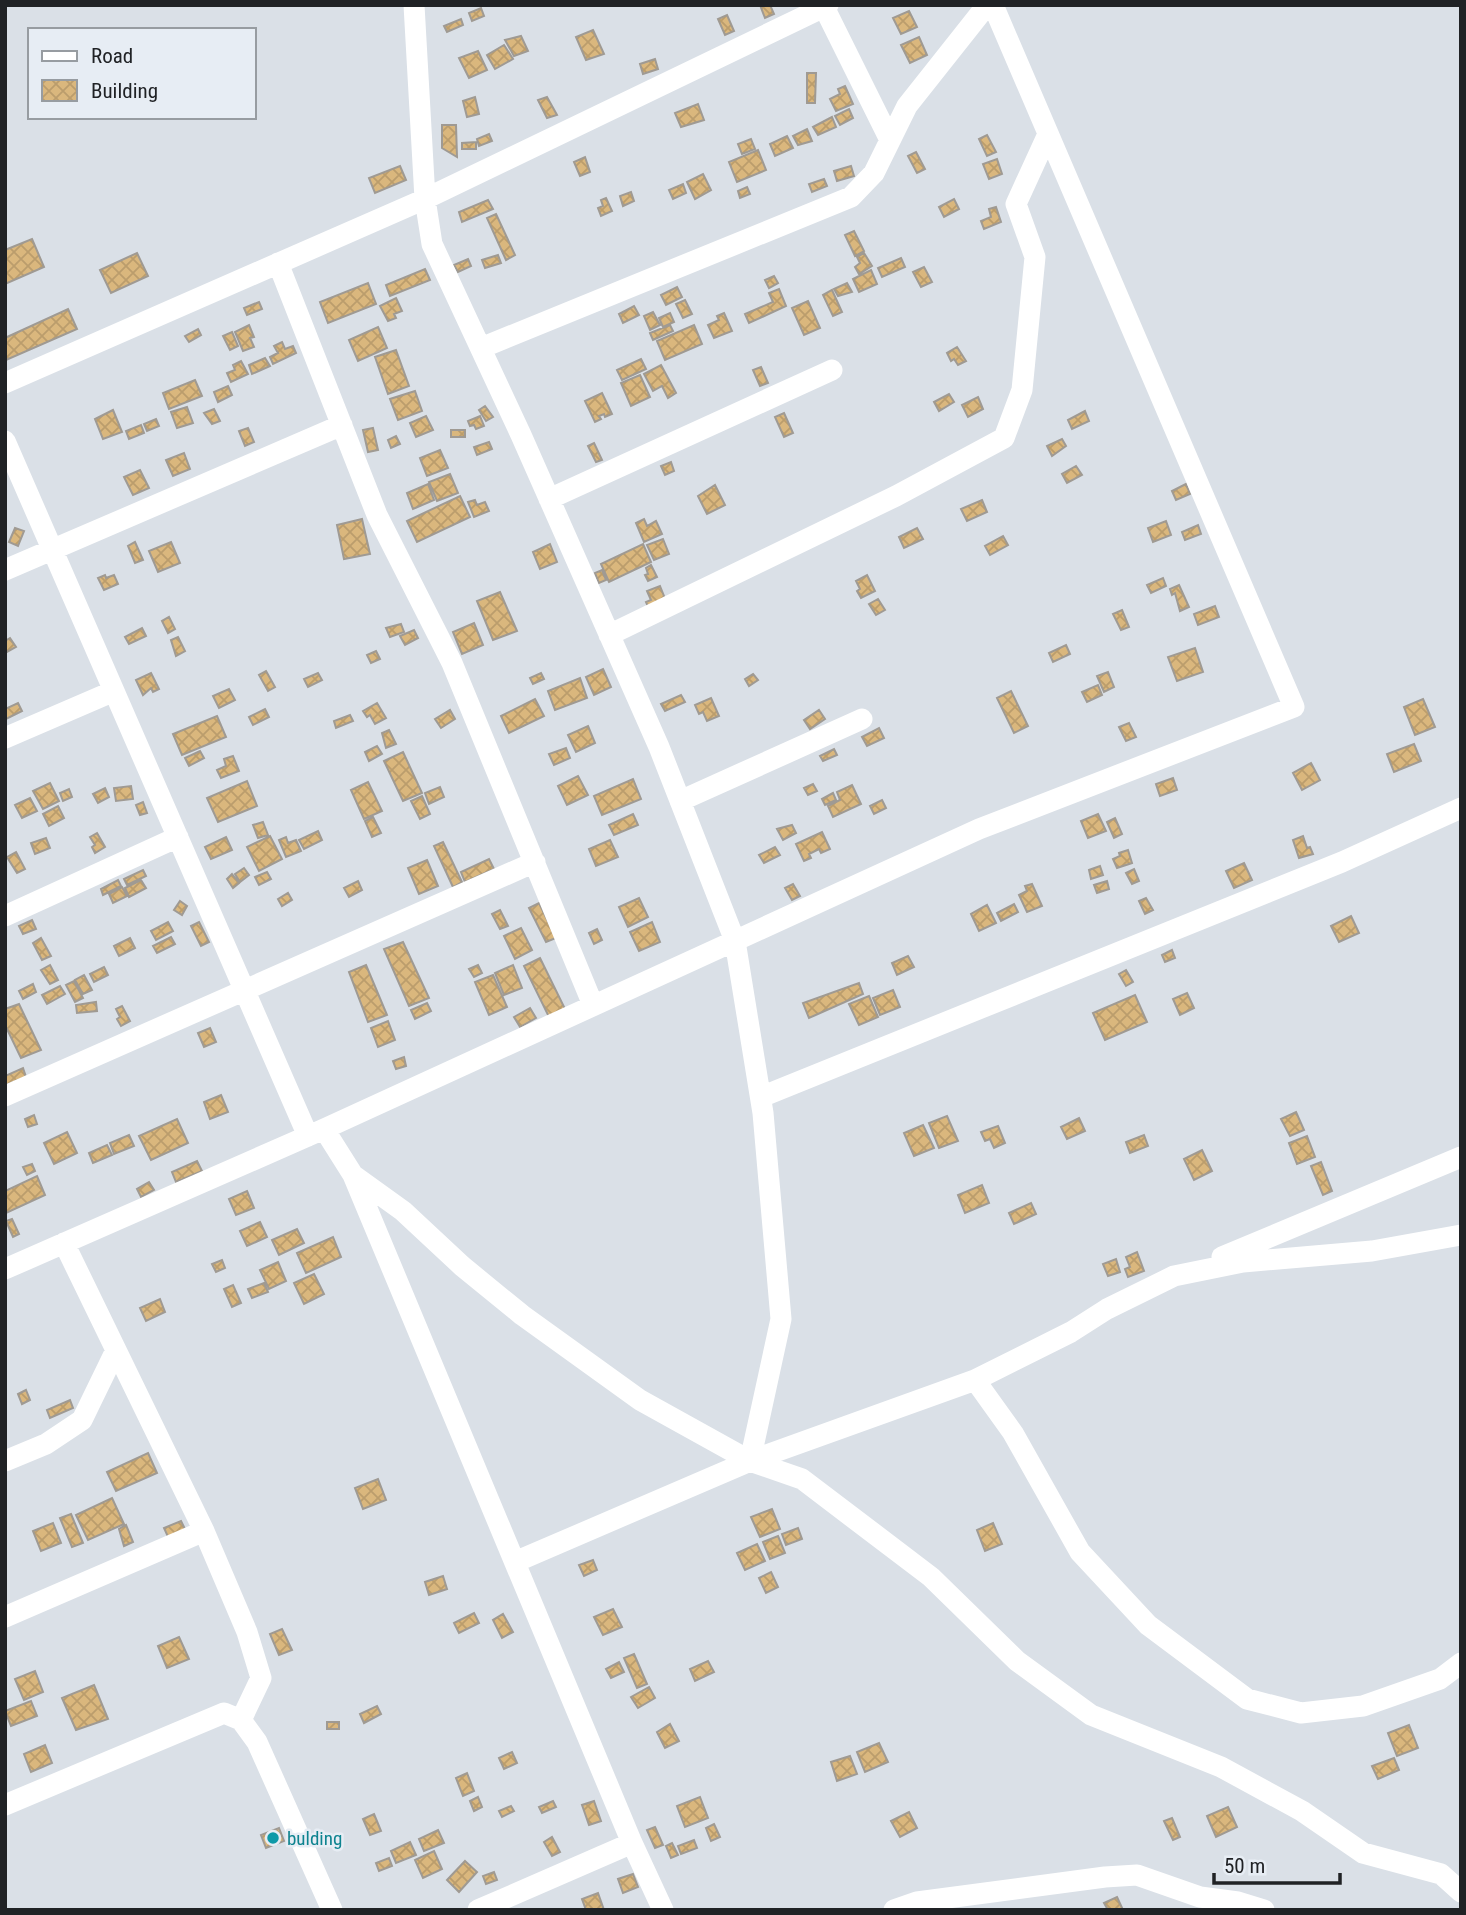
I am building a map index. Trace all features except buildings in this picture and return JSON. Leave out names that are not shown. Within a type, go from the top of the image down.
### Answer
[{"type":"street","points":[[481,348],[851,197],[874,173],[907,106],[987,5]]},
{"type":"street","points":[[5,1269],[316,1132],[979,829],[1294,707],[993,5]]},
{"type":"street","points":[[5,383],[425,199],[825,6],[890,140]]},
{"type":"street","points":[[419,7],[425,199],[432,244],[659,747],[735,941],[761,1097],[781,1319],[750,1461]]},
{"type":"street","points":[[609,635],[896,496],[1004,438],[1022,390],[1035,257],[1016,204],[1048,134]]},
{"type":"street","points":[[278,264],[377,515],[452,663],[593,1005]]},
{"type":"street","points":[[549,499],[832,370]]},
{"type":"street","points":[[5,570],[342,425]]},
{"type":"street","points":[[5,441],[244,989],[316,1132],[353,1175],[403,1211],[462,1266],[522,1315],[629,1392],[750,1461],[802,1479],[813,1487],[931,1577],[1017,1661],[1091,1715],[1221,1767],[1302,1811],[1363,1853],[1441,1874],[1461,1892]]},
{"type":"street","points":[[5,738],[114,691]]},
{"type":"street","points":[[680,802],[862,719]]},
{"type":"street","points":[[761,1097],[1342,862],[1461,808]]},
{"type":"street","points":[[5,916],[178,837]]},
{"type":"street","points":[[5,1096],[535,862]]},
{"type":"street","points":[[515,1562],[750,1461],[975,1380],[1174,1276],[1461,1157]]},
{"type":"street","points":[[353,1175],[632,1843],[663,1910]]},
{"type":"street","points":[[1174,1276],[1243,1262],[1373,1251],[1461,1235]]},
{"type":"street","points":[[64,1243],[204,1531],[247,1632],[261,1678],[241,1720]]},
{"type":"street","points":[[5,1461],[46,1444],[82,1420],[116,1350]]},
{"type":"street","points":[[975,1380],[1013,1433],[1080,1552],[1148,1625],[1247,1699],[1301,1713],[1363,1706],[1440,1679],[1461,1663]]},
{"type":"street","points":[[5,1617],[204,1531]]},
{"type":"street","points":[[5,1805],[224,1713],[241,1720],[257,1742],[332,1910]]},
{"type":"street","points":[[478,1910],[632,1843]]},
{"type":"street","points":[[894,1910],[917,1902],[1138,1875],[1200,1897],[1238,1902],[1264,1910]]},
{"type":"place","name":"bulding","points":[[273,1838]]}]
